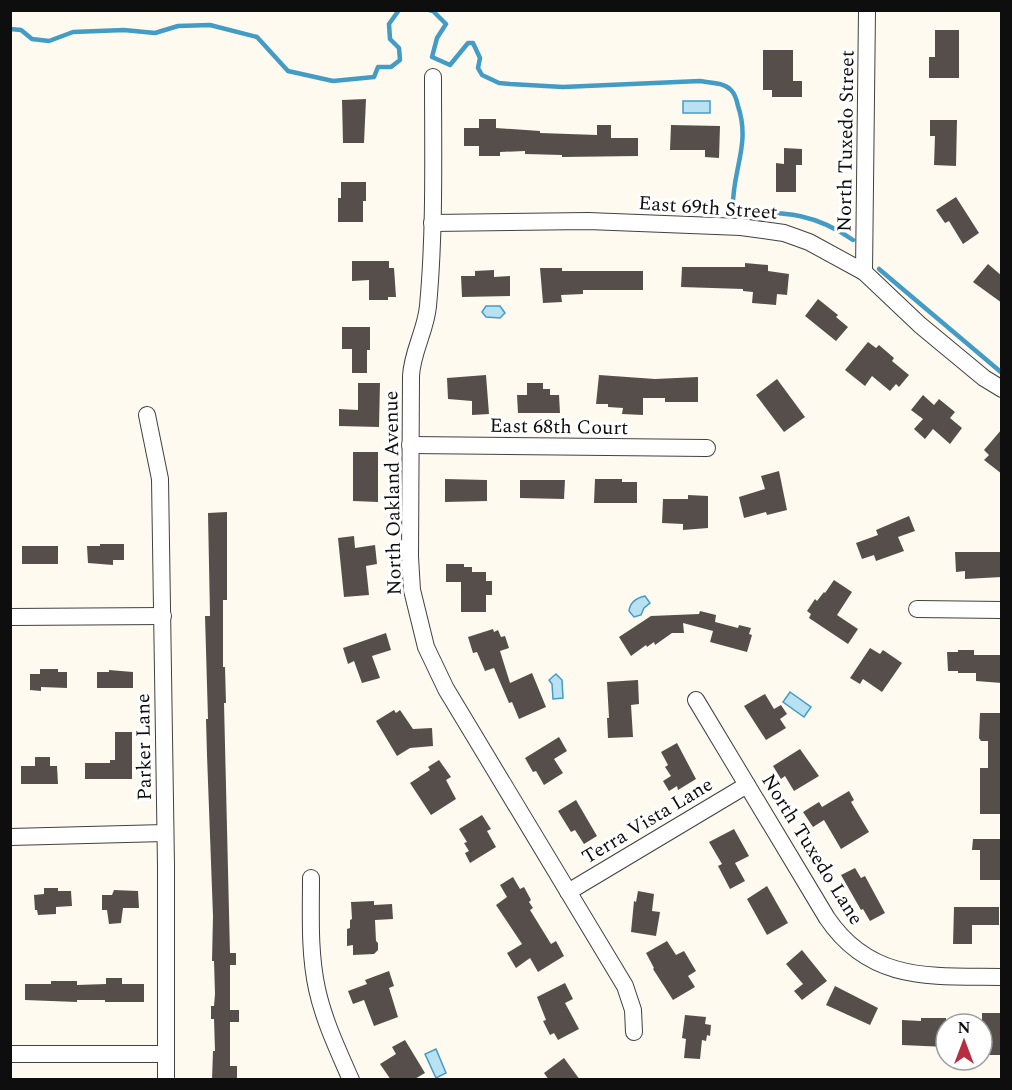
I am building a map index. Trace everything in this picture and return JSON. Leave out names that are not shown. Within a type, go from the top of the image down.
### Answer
[{"type":"street","name":"North Tuxedo Street","points":[[864,272],[867,10]]},
{"type":"street","name":"North Oakland Avenue","points":[[434,77],[432,223],[427,314],[411,371],[410,577],[415,609],[426,647],[446,689],[629,994],[633,1010],[634,1032]]},
{"type":"street","name":"East 69th Street","points":[[432,223],[588,221],[741,227],[784,233],[809,242],[864,272],[920,325],[984,378],[1002,389]]},
{"type":"street","name":"Parker Lane","points":[[147,415],[160,479],[166,1080]]},
{"type":"street","name":"East 68th Court","points":[[410,445],[707,448]]},
{"type":"street","points":[[917,609],[1002,610]]},
{"type":"street","points":[[10,617],[162,616]]},
{"type":"street","name":"North Tuxedo Lane","points":[[696,700],[827,918],[859,953],[883,966],[922,976],[1002,977]]},
{"type":"street","name":"Terra Vista Lane","points":[[568,892],[747,785]]},
{"type":"street","points":[[10,837],[165,833]]},
{"type":"street","points":[[311,878],[311,945],[317,990],[331,1034],[351,1080]]},
{"type":"street","points":[[10,1054],[166,1054]]},
{"type":"water","points":[[683,101],[710,101],[710,113],[683,113]]},
{"type":"water","points":[[486,306],[500,306],[505,313],[500,318],[486,317],[482,312]]},
{"type":"water","points":[[645,596],[650,603],[641,615],[634,617],[629,611],[632,603]]},
{"type":"water","points":[[556,674],[562,680],[563,698],[553,699],[552,684],[549,680]]},
{"type":"water","points":[[790,692],[811,707],[804,717],[783,702]]},
{"type":"water","points":[[436,1049],[446,1073],[436,1078],[425,1054]]},
{"type":"building","points":[[935,30],[959,30],[959,78],[929,78],[929,57],[935,57]]},
{"type":"building","points":[[763,50],[793,50],[793,81],[802,81],[802,97],[772,97],[772,90],[763,90]]},
{"type":"building","points":[[366,99],[364,143],[343,143],[342,100]]},
{"type":"building","points":[[479,119],[496,119],[496,128],[540,131],[540,133],[597,135],[597,125],[611,125],[611,138],[638,138],[638,156],[562,157],[562,155],[525,154],[525,151],[500,152],[500,156],[479,156],[479,146],[464,146],[464,128],[479,128]]},
{"type":"building","points":[[930,120],[957,120],[956,166],[934,165],[935,136],[930,136]]},
{"type":"building","points":[[671,125],[720,126],[719,158],[705,157],[705,150],[670,150]]},
{"type":"building","points":[[784,148],[802,149],[802,165],[796,165],[796,192],[776,192],[776,163],[784,164]]},
{"type":"building","points":[[341,182],[366,182],[363,222],[338,222]]},
{"type":"building","points":[[956,197],[979,233],[963,244],[949,221],[945,223],[936,210]]},
{"type":"building","points":[[352,261],[389,261],[389,268],[394,268],[396,297],[388,297],[388,300],[369,300],[369,280],[352,281]]},
{"type":"building","points":[[745,263],[768,265],[768,271],[789,274],[787,295],[777,294],[776,305],[752,303],[753,292],[743,291],[743,289],[681,287],[682,267],[745,267]]},
{"type":"building","points":[[988,264],[1002,276],[1002,303],[973,282]]},
{"type":"building","points":[[540,268],[562,268],[562,271],[643,271],[643,290],[583,290],[583,294],[561,295],[562,302],[543,303]]},
{"type":"building","points":[[494,270],[494,277],[510,276],[510,296],[462,297],[461,276],[475,276],[475,271]]},
{"type":"building","points":[[818,299],[838,315],[836,317],[848,327],[836,341],[805,316]]},
{"type":"building","points":[[342,327],[370,327],[367,373],[352,373],[352,349],[342,349]]},
{"type":"building","points":[[868,342],[876,348],[879,345],[894,358],[892,361],[909,375],[899,387],[896,384],[890,391],[872,376],[865,386],[845,370]]},
{"type":"building","points":[[486,375],[489,414],[472,415],[472,401],[448,399],[447,378]]},
{"type":"building","points":[[599,375],[655,379],[698,377],[698,402],[665,402],[665,398],[643,398],[643,415],[622,414],[623,408],[596,404]]},
{"type":"building","points":[[777,379],[805,417],[784,432],[756,395]]},
{"type":"building","points":[[358,383],[380,383],[379,427],[339,426],[339,409],[358,410]]},
{"type":"building","points":[[527,383],[543,383],[543,389],[550,389],[550,395],[559,395],[560,413],[518,413],[517,395],[527,395]]},
{"type":"building","points":[[923,395],[934,405],[939,399],[955,412],[950,418],[962,428],[950,444],[933,429],[925,439],[914,429],[923,419],[911,410]]},
{"type":"building","points":[[1002,429],[1002,474],[984,460],[989,455],[984,450]]},
{"type":"building","points":[[353,452],[378,452],[378,502],[353,501]]},
{"type":"building","points":[[779,471],[787,510],[767,515],[766,512],[744,518],[739,497],[765,489],[761,476]]},
{"type":"building","points":[[445,479],[487,480],[487,501],[445,502]]},
{"type":"building","points":[[595,479],[622,479],[622,482],[637,482],[637,503],[594,503]]},
{"type":"building","points":[[520,480],[565,480],[564,499],[520,498]]},
{"type":"building","points":[[688,495],[708,496],[708,528],[683,530],[683,524],[662,523],[663,499],[688,499]]},
{"type":"building","points":[[227,512],[227,600],[223,600],[223,667],[225,667],[226,703],[224,703],[230,953],[236,953],[236,965],[230,965],[230,1010],[239,1010],[239,1022],[230,1022],[230,1066],[237,1066],[237,1080],[212,1080],[213,1051],[215,1051],[214,1019],[211,1019],[211,1006],[214,1006],[215,994],[214,961],[212,961],[213,916],[205,616],[210,616],[208,513]]},
{"type":"building","points":[[909,516],[915,531],[898,537],[904,551],[876,561],[874,555],[862,559],[856,543],[878,535],[876,530]]},
{"type":"building","points":[[354,536],[355,548],[375,545],[377,564],[366,566],[369,595],[344,597],[338,538]]},
{"type":"building","points":[[100,544],[124,544],[124,560],[113,560],[113,565],[88,563],[87,546],[100,546]]},
{"type":"building","points":[[22,546],[58,546],[58,564],[22,564]]},
{"type":"building","points":[[955,552],[1002,552],[1002,577],[965,579],[965,571],[956,572]]},
{"type":"building","points":[[446,564],[464,564],[464,567],[472,567],[472,572],[486,572],[486,581],[492,581],[492,595],[486,595],[486,612],[461,612],[461,582],[446,582]]},
{"type":"building","points":[[834,580],[852,592],[837,615],[858,629],[848,644],[809,618],[811,614],[807,611],[815,599],[817,601]]},
{"type":"building","points":[[700,611],[716,615],[715,622],[738,628],[739,625],[751,628],[749,634],[752,635],[747,652],[710,642],[713,631],[683,623],[684,633],[672,633],[655,645],[654,642],[647,647],[646,645],[631,656],[619,637],[651,616],[699,614]]},
{"type":"building","points":[[493,629],[494,632],[498,630],[501,637],[505,636],[509,648],[500,651],[510,683],[532,673],[546,707],[519,719],[512,702],[509,703],[494,668],[485,671],[477,652],[473,653],[468,637]]},
{"type":"building","points":[[386,633],[391,650],[372,656],[380,678],[362,683],[354,661],[348,664],[343,648]]},
{"type":"building","points":[[870,648],[880,654],[883,650],[902,663],[882,692],[863,679],[860,684],[850,678]]},
{"type":"building","points":[[958,650],[974,650],[974,655],[1000,655],[1002,683],[976,681],[976,673],[948,671],[947,652],[958,652]]},
{"type":"building","points":[[40,669],[58,669],[58,672],[67,672],[67,688],[41,687],[41,691],[30,690],[30,674],[40,674]]},
{"type":"building","points":[[109,670],[133,672],[133,688],[97,688],[97,672],[109,672]]},
{"type":"building","points":[[638,680],[639,704],[631,705],[633,737],[608,738],[607,682]]},
{"type":"building","points":[[765,694],[774,709],[781,705],[787,714],[780,719],[786,728],[766,740],[744,706]]},
{"type":"building","points":[[394,710],[396,713],[400,710],[413,729],[432,728],[433,746],[410,748],[397,756],[376,721]]},
{"type":"building","points":[[980,713],[1002,713],[1002,814],[980,814],[980,768],[988,768],[988,741],[981,741],[979,738]]},
{"type":"building","points":[[115,732],[132,732],[132,779],[85,779],[85,763],[110,763],[110,760],[115,760]]},
{"type":"building","points":[[559,737],[567,751],[554,759],[563,773],[544,785],[525,758]]},
{"type":"building","points":[[677,743],[696,779],[678,790],[677,786],[669,791],[663,781],[671,776],[665,767],[668,765],[661,752]]},
{"type":"building","points":[[800,749],[819,776],[794,791],[785,776],[781,779],[773,766]]},
{"type":"building","points":[[35,757],[50,757],[50,766],[57,766],[58,784],[21,784],[21,766],[35,766]]},
{"type":"building","points":[[439,760],[451,777],[446,780],[456,799],[431,815],[410,783],[430,770],[428,767]]},
{"type":"building","points":[[849,791],[854,800],[851,802],[869,832],[841,849],[824,820],[813,827],[803,812],[819,802],[822,807]]},
{"type":"building","points":[[576,800],[597,836],[584,844],[575,830],[571,832],[558,811]]},
{"type":"building","points":[[482,815],[491,829],[487,831],[496,847],[470,863],[465,853],[469,851],[464,843],[467,842],[459,829]]},
{"type":"building","points":[[734,829],[749,856],[735,863],[745,881],[730,889],[718,866],[722,864],[709,842]]},
{"type":"building","points":[[973,839],[1000,839],[1002,880],[980,880],[980,850],[972,850]]},
{"type":"building","points":[[855,868],[861,878],[865,876],[885,913],[870,921],[841,875]]},
{"type":"building","points":[[513,877],[520,889],[524,887],[531,900],[529,902],[533,908],[530,910],[551,944],[556,941],[564,956],[538,972],[530,958],[516,968],[507,953],[522,944],[496,905],[507,897],[500,885]]},
{"type":"building","points":[[767,886],[788,923],[767,935],[747,899]]},
{"type":"building","points":[[44,888],[71,891],[72,906],[56,907],[56,914],[38,915],[35,910],[34,895],[44,894]]},
{"type":"building","points":[[114,890],[138,891],[139,908],[123,908],[121,923],[109,924],[107,910],[102,910],[102,895],[112,895]]},
{"type":"building","points":[[638,891],[654,894],[652,911],[660,912],[656,936],[631,932],[634,901],[636,902]]},
{"type":"building","points":[[374,901],[374,905],[392,904],[393,919],[375,920],[378,950],[374,954],[353,955],[353,945],[347,946],[347,929],[350,928],[352,919],[351,902]]},
{"type":"building","points":[[954,907],[999,907],[999,925],[972,925],[972,944],[953,944]]},
{"type":"building","points":[[667,941],[676,955],[684,951],[696,971],[688,976],[695,987],[673,1000],[653,969],[646,953]]},
{"type":"building","points":[[802,950],[827,981],[802,1000],[794,991],[803,984],[786,964]]},
{"type":"building","points":[[389,971],[394,986],[389,988],[398,1017],[374,1026],[364,1000],[353,1004],[348,991],[367,984],[365,980]]},
{"type":"building","points":[[106,978],[122,978],[122,984],[144,984],[144,1002],[25,1000],[25,984],[77,981],[77,985],[106,984]]},
{"type":"building","points":[[565,983],[573,999],[565,1003],[579,1029],[558,1040],[554,1033],[550,1035],[543,1021],[546,1020],[537,997]]},
{"type":"building","points":[[835,986],[878,1008],[870,1025],[826,1005]]},
{"type":"building","points":[[994,1013],[1000,1013],[1001,1055],[994,1055]]},
{"type":"building","points":[[685,1015],[706,1017],[705,1024],[711,1025],[710,1036],[707,1035],[706,1041],[702,1040],[700,1059],[684,1058],[686,1039],[682,1038]]},
{"type":"building","points":[[921,1018],[934,1018],[934,1046],[902,1045],[902,1020],[921,1021]]},
{"type":"building","points":[[405,1040],[425,1073],[413,1080],[391,1080],[380,1064],[396,1054],[392,1047]]},
{"type":"building","points":[[564,1058],[580,1080],[549,1080],[544,1073]]},
{"type":"waterway","points":[[10,29],[21,30],[32,39],[49,41],[73,32],[124,30],[155,33],[178,26],[210,25],[257,37],[288,71],[333,81],[374,77],[378,67],[391,67],[400,60],[399,48],[390,39],[389,24],[399,10]]},
{"type":"waterway","points":[[429,10],[446,24],[437,38],[432,57],[450,65],[468,43],[473,43],[480,58],[478,68],[482,75],[499,83],[563,87],[700,81],[728,87],[736,100],[743,133],[733,207],[743,212],[801,216],[826,225],[853,240]]},
{"type":"waterway","points":[[879,269],[1002,373]]}]
